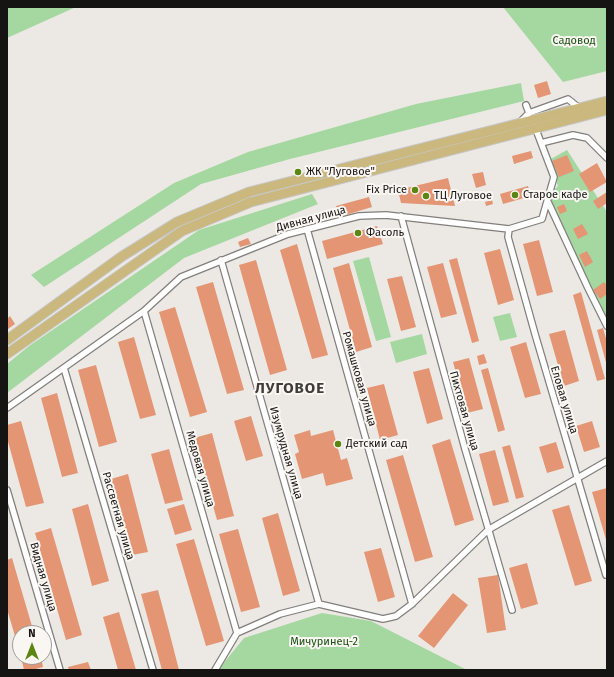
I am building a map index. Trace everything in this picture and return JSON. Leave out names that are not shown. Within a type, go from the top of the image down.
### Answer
[{"type":"main road","points":[[7,354],[182,231],[251,202],[607,101]]},
{"type":"main road","points":[[7,340],[121,257],[177,222],[249,192],[518,124],[607,110]]},
{"type":"street","name":"Дивная улица","points":[[7,408],[144,311],[181,277],[288,234],[360,216],[401,216],[509,229],[542,219],[554,177],[526,104]]},
{"type":"street","points":[[541,143],[573,135],[587,138],[607,158]]},
{"type":"street","points":[[548,202],[607,326]]},
{"type":"street","name":"Пихтовая улица","points":[[401,216],[441,365],[512,610]]},
{"type":"street","name":"Ромашковая улица","points":[[307,229],[412,604]]},
{"type":"street","name":"Еловая улица","points":[[509,229],[508,237],[524,298],[606,575]]},
{"type":"street","name":"Изумрудная улица","points":[[222,260],[319,604]]},
{"type":"street","name":"Медовая улица","points":[[144,311],[237,633]]},
{"type":"street","name":"Рассветная улица","points":[[64,368],[152,670]]},
{"type":"street","points":[[215,670],[237,633],[280,614],[319,604],[383,619],[396,616],[412,604],[488,530],[607,460]]},
{"type":"street","name":"Видная улица","points":[[7,490],[60,670]]},
{"type":"green space","points":[[7,7],[76,7],[7,38]]},
{"type":"green space","name":"Садовод","points":[[503,7],[607,7],[607,71],[563,82]]},
{"type":"green space","points":[[521,83],[524,101],[290,159],[201,184],[44,287],[31,275],[174,183],[248,152],[416,104]]},
{"type":"green space","points":[[567,150],[607,212],[607,321],[547,197],[558,186],[549,160]]},
{"type":"green space","points":[[312,194],[318,204],[184,258],[7,393],[7,364],[29,346],[199,230]]},
{"type":"green space","points":[[369,257],[391,337],[376,341],[353,261]]},
{"type":"green space","points":[[510,313],[517,337],[500,341],[493,317]]},
{"type":"green space","points":[[422,334],[427,354],[396,363],[390,342]]},
{"type":"green space","name":"Мичуринец-2","points":[[322,613],[371,621],[467,670],[218,670],[244,638]]},
{"type":"building","points":[[547,81],[551,94],[538,98],[534,85]]},
{"type":"building","points":[[531,151],[533,158],[514,164],[512,156]]},
{"type":"building","points":[[567,155],[574,171],[559,177],[552,161]]},
{"type":"building","points":[[597,163],[607,182],[590,192],[579,174]]},
{"type":"building","points":[[483,172],[486,185],[476,188],[472,174]]},
{"type":"building","name":"ТЦ Луговое","points":[[448,178],[455,206],[401,203],[398,190]]},
{"type":"building","name":"Старое кафе","points":[[528,186],[531,196],[503,204],[500,194]]},
{"type":"building","points":[[607,192],[607,203],[598,209],[593,201]]},
{"type":"building","points":[[369,197],[372,207],[339,217],[336,206]]},
{"type":"building","points":[[492,200],[493,204],[486,206],[485,202]]},
{"type":"building","points":[[564,204],[567,211],[560,214],[557,207]]},
{"type":"building","points":[[582,224],[588,234],[578,239],[573,229]]},
{"type":"building","points":[[377,226],[383,244],[327,259],[322,241]]},
{"type":"building","points":[[248,238],[251,244],[240,247],[238,242]]},
{"type":"building","points":[[539,240],[553,292],[537,296],[523,244]]},
{"type":"building","points":[[297,244],[328,355],[312,359],[280,250]]},
{"type":"building","points":[[500,249],[514,300],[498,305],[484,253]]},
{"type":"building","points":[[587,251],[593,262],[585,267],[579,255]]},
{"type":"building","points":[[457,258],[479,341],[472,343],[449,260]]},
{"type":"building","points":[[256,260],[287,370],[270,375],[239,265]]},
{"type":"building","points":[[349,263],[372,347],[356,352],[333,268]]},
{"type":"building","points":[[443,263],[457,314],[441,318],[427,267]]},
{"type":"building","points":[[402,276],[416,327],[401,331],[387,279]]},
{"type":"building","points":[[213,282],[244,390],[227,394],[196,287]]},
{"type":"building","points":[[604,282],[607,286],[607,294],[600,299],[593,290]]},
{"type":"building","points":[[581,292],[605,379],[597,381],[573,295]]},
{"type":"building","points":[[175,307],[207,412],[190,417],[159,312]]},
{"type":"building","points":[[10,316],[15,324],[8,329],[7,319]]},
{"type":"building","points":[[603,328],[607,342],[607,366],[597,330]]},
{"type":"building","points":[[565,330],[579,381],[564,386],[549,334]]},
{"type":"building","points":[[134,337],[156,415],[140,419],[118,342]]},
{"type":"building","points":[[526,342],[541,394],[525,398],[510,347]]},
{"type":"building","points":[[484,354],[487,363],[479,365],[477,356]]},
{"type":"building","points":[[469,358],[483,409],[467,413],[453,362]]},
{"type":"building","points":[[96,365],[117,442],[99,447],[78,370]]},
{"type":"building","points":[[429,368],[443,419],[427,424],[413,372]]},
{"type":"building","points":[[488,368],[505,430],[498,432],[481,370]]},
{"type":"building","points":[[384,384],[398,435],[380,440],[367,388]]},
{"type":"building","points":[[57,393],[78,473],[62,477],[41,398]]},
{"type":"building","points":[[251,416],[263,456],[246,461],[234,421]]},
{"type":"building","points":[[21,421],[44,503],[26,507],[7,438],[7,425]]},
{"type":"building","points":[[592,421],[600,447],[584,452],[576,426]]},
{"type":"building","points":[[310,430],[311,436],[333,430],[341,460],[347,458],[353,479],[326,486],[323,473],[302,479],[295,454],[299,452],[294,435]]},
{"type":"building","points":[[212,433],[234,516],[217,520],[194,438]]},
{"type":"building","points":[[450,439],[474,520],[455,526],[432,445]]},
{"type":"building","points":[[556,442],[564,468],[547,473],[539,447]]},
{"type":"building","points":[[510,445],[524,497],[516,499],[502,447]]},
{"type":"building","points":[[169,449],[183,500],[165,504],[151,454]]},
{"type":"building","points":[[495,450],[509,502],[493,506],[479,454]]},
{"type":"building","points":[[403,455],[433,557],[415,562],[386,460]]},
{"type":"building","points":[[128,474],[148,552],[132,555],[111,479]]},
{"type":"building","points":[[607,488],[607,543],[592,492]]},
{"type":"building","points":[[88,504],[109,581],[92,586],[72,509]]},
{"type":"building","points":[[184,504],[192,530],[175,535],[167,509]]},
{"type":"building","points":[[569,505],[592,581],[575,586],[552,510]]},
{"type":"building","points":[[278,513],[300,591],[283,596],[262,518]]},
{"type":"building","points":[[51,528],[82,635],[66,640],[35,533]]},
{"type":"building","points":[[238,529],[260,607],[241,612],[219,534]]},
{"type":"building","points":[[194,539],[224,641],[206,646],[176,544]]},
{"type":"building","points":[[381,548],[395,597],[378,602],[364,552]]},
{"type":"building","points":[[12,558],[32,625],[12,626],[7,609],[7,560]]},
{"type":"building","points":[[527,563],[538,604],[521,609],[509,568]]},
{"type":"building","points":[[498,575],[506,630],[487,633],[478,578]]},
{"type":"building","points":[[158,590],[179,670],[162,670],[141,594]]},
{"type":"building","points":[[453,593],[468,605],[434,648],[418,636]]},
{"type":"building","points":[[119,612],[136,670],[118,670],[103,617]]},
{"type":"building","points":[[88,662],[91,670],[69,670],[68,667]]},
{"type":"building","points":[[23,665],[43,665],[43,667],[32,670],[24,670]]},
{"type":"place","name":"ЖК \"Луговое\"","points":[[298,172]]},
{"type":"place","name":"Fix Price","points":[[415,190]]},
{"type":"place","name":"Старое кафе","points":[[515,195]]},
{"type":"place","name":"ТЦ Луговое","points":[[426,196]]},
{"type":"place","name":"Фасоль","points":[[358,233]]},
{"type":"place","name":"Детский сад","points":[[338,444]]},
{"type":"district","name":"ЛУГОВОЕ","points":[[290,389]]}]
